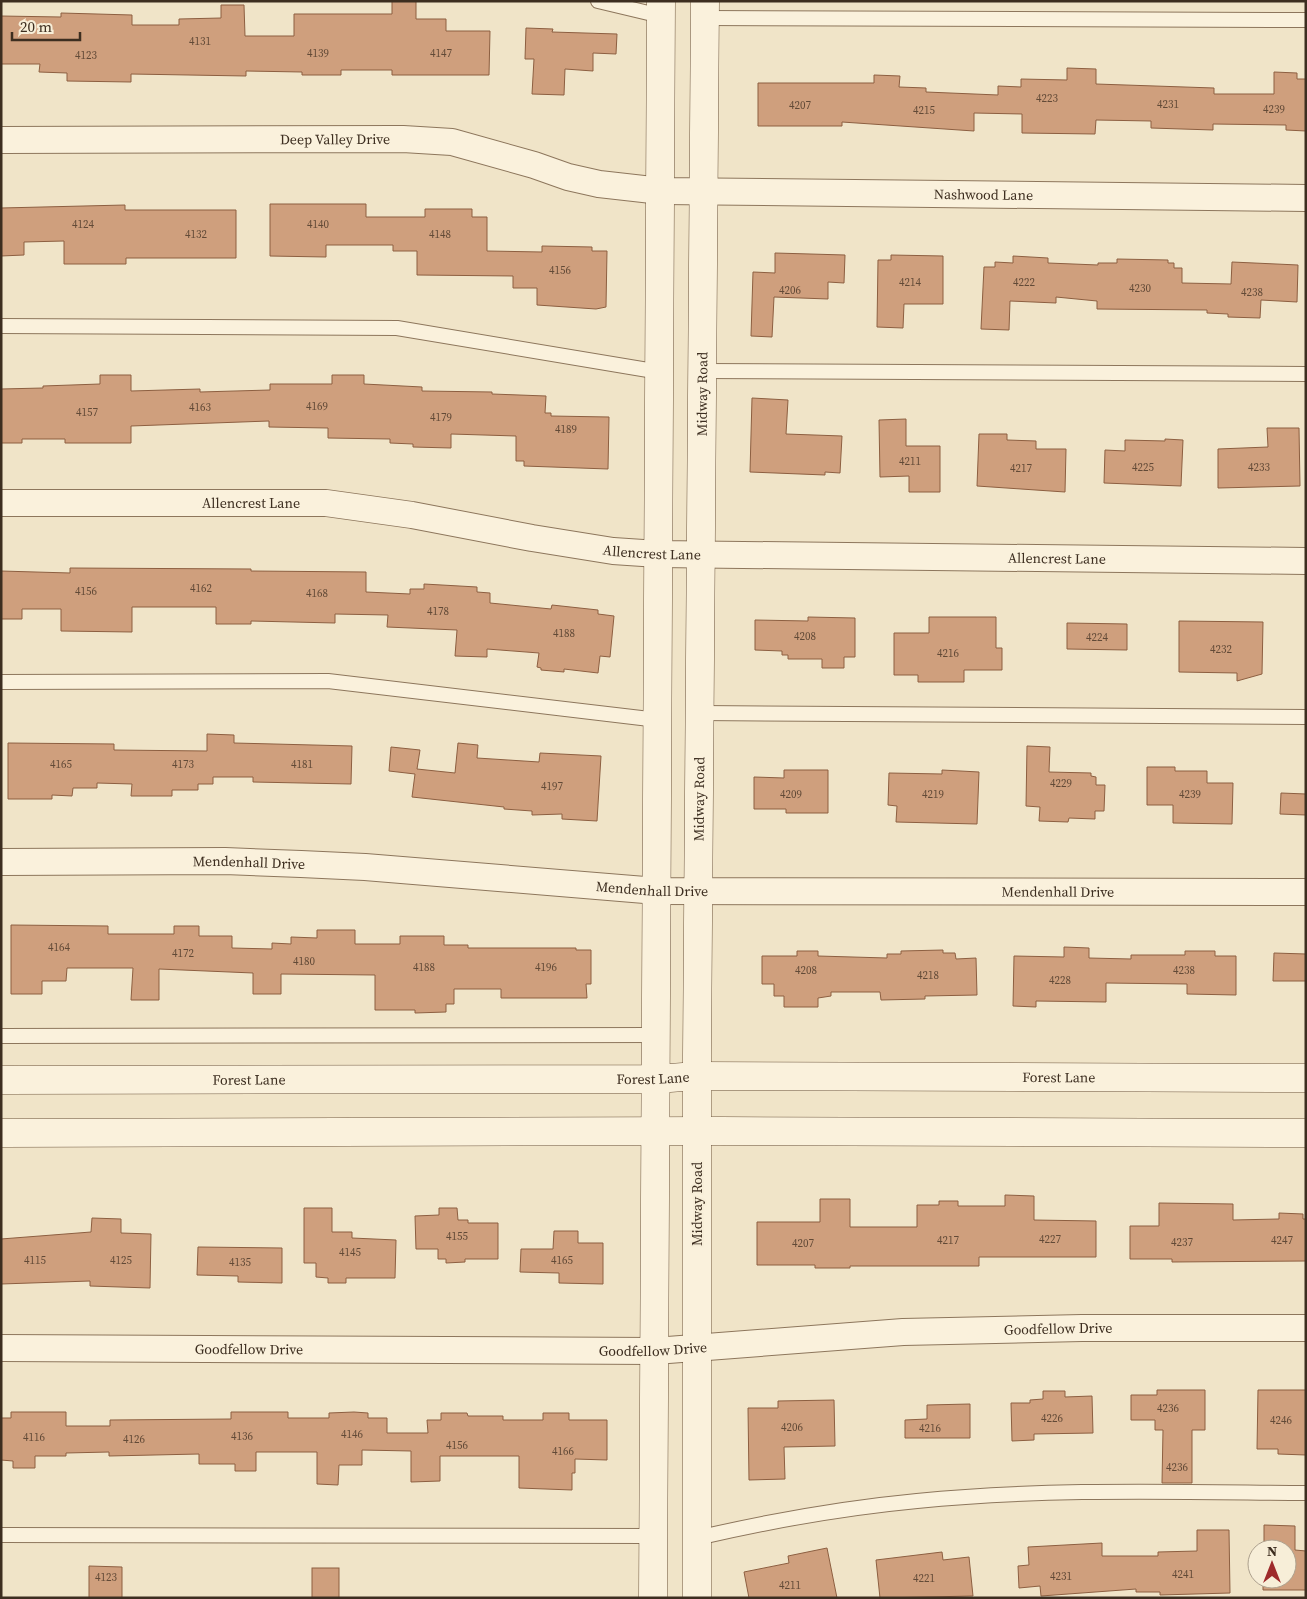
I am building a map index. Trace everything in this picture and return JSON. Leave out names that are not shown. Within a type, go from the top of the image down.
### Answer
[{"type":"main road","points":[[654,1598],[661,9]]},
{"type":"main road","name":"Midway Road","points":[[697,1598],[697,1076],[705,10]]},
{"type":"main road","name":"Forest Lane","points":[[1,1080],[656,1078],[697,1076],[1306,1078]]},
{"type":"main road","points":[[1,1132],[697,1130],[1306,1133]]},
{"type":"street","name":"Deep Valley Drive","points":[[1,140],[403,139],[452,142],[534,165],[568,177],[599,184],[661,191]]},
{"type":"street","name":"Nashwood Lane","points":[[661,191],[1306,198]]},
{"type":"street","name":"Allencrest Lane","points":[[1,504],[326,504],[412,515],[613,551],[702,556],[1306,561]]},
{"type":"street","name":"Mendenhall Drive","points":[[1,862],[225,861],[300,864],[365,867],[657,891],[1306,892]]},
{"type":"street","name":"Goodfellow Drive","points":[[1,1348],[655,1351],[903,1332],[1082,1328],[1306,1328]]},
{"type":"lane","points":[[598,1],[661,9]]},
{"type":"lane","points":[[705,10],[1306,20]]},
{"type":"lane","points":[[1,326],[397,328],[660,372]]},
{"type":"lane","points":[[702,371],[1306,374]]},
{"type":"lane","points":[[1,682],[328,681],[658,720]]},
{"type":"lane","points":[[700,713],[1306,717]]},
{"type":"lane","points":[[1,1036],[657,1036]]},
{"type":"lane","points":[[697,1538],[808,1516],[890,1504],[960,1497],[1063,1492],[1306,1493]]},
{"type":"lane","points":[[1,1535],[654,1536]]},
{"type":"building","points":[[392,1],[416,1],[416,19],[446,19],[446,31],[490,31],[489,75],[392,75],[392,70],[341,70],[341,75],[302,75],[302,72],[246,71],[246,76],[131,74],[131,82],[67,81],[67,73],[39,72],[40,64],[1,64],[1,16],[61,17],[61,13],[132,15],[132,25],[179,25],[179,19],[221,18],[221,5],[244,5],[245,36],[294,36],[294,14],[392,14]]},
{"type":"building","points":[[526,28],[553,29],[552,32],[617,34],[616,54],[593,53],[593,71],[565,69],[564,95],[532,94],[534,59],[525,59]]},
{"type":"building","points":[[1067,68],[1096,69],[1096,84],[1214,88],[1214,94],[1274,94],[1274,72],[1297,73],[1297,79],[1306,79],[1306,131],[1286,130],[1286,125],[1213,124],[1213,130],[1151,128],[1151,121],[1096,120],[1095,134],[1022,133],[1022,114],[974,113],[974,131],[842,122],[842,126],[758,126],[758,83],[874,83],[874,75],[900,76],[899,87],[926,88],[926,92],[998,95],[998,86],[1021,87],[1021,79],[1067,80]]},
{"type":"building","points":[[270,204],[366,204],[366,217],[425,217],[425,209],[472,209],[472,217],[487,217],[487,251],[542,252],[542,246],[592,247],[592,251],[607,251],[606,307],[596,309],[537,305],[537,288],[513,288],[513,276],[417,275],[417,251],[393,251],[393,245],[326,245],[326,257],[270,256]]},
{"type":"building","points":[[125,205],[125,210],[236,210],[236,258],[126,258],[126,264],[64,264],[64,241],[24,242],[24,255],[1,256],[1,208]]},
{"type":"building","points":[[775,253],[845,255],[844,283],[828,282],[828,299],[774,297],[772,337],[751,336],[753,272],[775,273]]},
{"type":"building","points":[[891,255],[943,256],[943,304],[904,304],[903,328],[877,327],[878,260],[891,260]]},
{"type":"building","points":[[1013,256],[1048,258],[1048,263],[1098,265],[1098,263],[1117,263],[1117,259],[1168,260],[1168,263],[1174,263],[1174,268],[1182,268],[1182,283],[1231,284],[1232,262],[1298,265],[1297,302],[1261,300],[1260,318],[1228,317],[1228,314],[1207,313],[1207,310],[1097,309],[1097,301],[1056,297],[1056,303],[1010,301],[1009,330],[981,329],[984,267],[995,267],[995,262],[1013,263]]},
{"type":"building","points":[[100,375],[131,375],[131,391],[200,389],[200,392],[270,390],[270,384],[332,384],[332,375],[364,375],[364,384],[422,387],[422,391],[492,392],[492,394],[546,396],[545,413],[551,413],[551,416],[609,417],[608,469],[524,466],[524,461],[516,461],[516,436],[451,434],[451,448],[413,447],[413,444],[390,443],[390,439],[328,438],[328,428],[269,427],[269,421],[131,426],[131,443],[65,443],[65,439],[22,439],[22,443],[1,443],[1,389],[100,384]]},
{"type":"building","points":[[752,398],[788,400],[786,434],[842,436],[840,473],[825,472],[825,475],[750,472]]},
{"type":"building","points":[[906,419],[906,446],[940,446],[940,492],[909,492],[909,476],[880,477],[879,420]]},
{"type":"building","points":[[1267,428],[1299,428],[1300,486],[1218,488],[1218,449],[1268,447]]},
{"type":"building","points":[[979,434],[1007,434],[1007,440],[1036,441],[1036,449],[1066,449],[1065,492],[977,486]]},
{"type":"building","points":[[1165,439],[1183,440],[1181,486],[1104,483],[1105,450],[1125,451],[1125,440],[1165,441]]},
{"type":"building","points":[[70,568],[366,572],[366,592],[410,594],[410,589],[424,589],[424,584],[477,587],[477,592],[490,593],[490,603],[551,609],[552,605],[598,610],[598,614],[614,616],[610,657],[600,656],[598,673],[564,669],[564,672],[541,670],[541,668],[537,667],[539,653],[487,649],[487,657],[455,656],[457,630],[387,627],[388,615],[335,614],[335,623],[251,621],[251,624],[216,624],[216,607],[132,607],[132,632],[61,631],[61,609],[22,609],[22,619],[1,619],[1,571],[70,573]]},
{"type":"building","points":[[808,617],[855,618],[855,657],[844,657],[844,668],[822,668],[822,659],[788,659],[788,655],[782,655],[782,651],[755,650],[755,620],[808,621]]},
{"type":"building","points":[[929,617],[996,617],[996,648],[1002,648],[1002,670],[964,670],[964,682],[918,682],[918,675],[894,675],[894,633],[929,633]]},
{"type":"building","points":[[1179,621],[1263,622],[1262,674],[1237,681],[1237,673],[1179,672]]},
{"type":"building","points":[[1067,623],[1127,624],[1127,650],[1067,649]]},
{"type":"building","points":[[207,734],[234,735],[234,743],[352,746],[351,784],[253,782],[253,777],[213,777],[213,784],[198,784],[198,790],[172,790],[172,796],[131,796],[132,784],[97,783],[97,788],[73,788],[72,796],[52,795],[52,799],[8,799],[8,743],[114,744],[114,750],[207,751]]},
{"type":"building","points":[[458,743],[478,745],[477,758],[539,762],[540,753],[601,756],[597,821],[562,819],[562,814],[532,815],[532,811],[412,797],[415,774],[389,771],[391,747],[420,750],[417,769],[455,773]]},
{"type":"building","points":[[1027,746],[1050,747],[1049,772],[1091,773],[1091,776],[1096,777],[1096,785],[1105,785],[1104,811],[1095,811],[1095,819],[1069,818],[1068,822],[1039,821],[1040,807],[1026,806]]},
{"type":"building","points":[[1147,767],[1175,767],[1175,771],[1207,771],[1207,783],[1233,783],[1232,824],[1173,823],[1173,805],[1147,805]]},
{"type":"building","points":[[784,770],[828,770],[828,813],[786,813],[786,809],[754,809],[754,777],[784,778]]},
{"type":"building","points":[[942,770],[979,772],[977,824],[896,822],[897,806],[888,805],[889,773],[942,774]]},
{"type":"building","points":[[1281,793],[1306,794],[1306,815],[1280,814]]},
{"type":"building","points":[[11,925],[108,926],[108,934],[174,934],[174,926],[199,926],[199,936],[232,936],[232,948],[272,949],[272,943],[291,944],[291,937],[317,938],[317,930],[355,930],[355,944],[400,944],[400,936],[444,936],[444,945],[468,945],[468,948],[576,948],[576,950],[591,950],[591,984],[586,984],[587,998],[501,998],[501,989],[454,989],[454,1004],[446,1004],[446,1012],[415,1013],[415,1010],[375,1010],[375,975],[281,974],[281,994],[253,994],[253,973],[159,969],[159,1000],[131,1000],[133,968],[67,968],[66,981],[42,981],[42,994],[11,994]]},
{"type":"building","points":[[1064,947],[1089,948],[1089,958],[1131,959],[1131,955],[1185,955],[1185,951],[1215,951],[1215,956],[1236,956],[1236,995],[1187,994],[1187,984],[1106,983],[1106,1002],[1036,1001],[1036,1007],[1013,1006],[1014,956],[1064,957]]},
{"type":"building","points":[[943,950],[943,953],[955,953],[956,959],[976,958],[977,995],[925,996],[925,999],[881,1000],[880,992],[831,992],[831,996],[818,998],[818,1007],[784,1007],[784,996],[774,996],[774,984],[762,984],[762,956],[797,956],[797,951],[818,951],[818,956],[887,958],[887,954],[901,954],[901,951]]},
{"type":"building","points":[[1274,953],[1306,954],[1306,981],[1273,981]]},
{"type":"building","points":[[1005,1195],[1034,1196],[1034,1220],[1096,1221],[1096,1257],[979,1257],[979,1266],[850,1266],[850,1268],[815,1268],[815,1265],[757,1265],[757,1222],[820,1222],[820,1199],[850,1199],[850,1227],[917,1227],[917,1205],[939,1205],[939,1201],[958,1201],[958,1206],[1005,1206]]},
{"type":"building","points":[[1159,1203],[1233,1204],[1233,1220],[1279,1219],[1279,1213],[1303,1214],[1303,1219],[1306,1219],[1306,1261],[1172,1262],[1172,1259],[1130,1259],[1130,1226],[1159,1226]]},
{"type":"building","points":[[304,1208],[332,1208],[332,1232],[352,1232],[352,1238],[396,1240],[395,1278],[346,1278],[346,1283],[328,1283],[328,1278],[316,1277],[316,1263],[304,1263]]},
{"type":"building","points":[[439,1208],[457,1208],[458,1220],[468,1220],[468,1223],[498,1223],[498,1259],[465,1259],[465,1262],[446,1263],[446,1259],[438,1259],[438,1249],[416,1249],[415,1216],[439,1215]]},
{"type":"building","points":[[92,1218],[121,1219],[121,1233],[151,1234],[150,1288],[90,1286],[90,1281],[1,1284],[1,1239],[91,1232]]},
{"type":"building","points":[[554,1231],[578,1231],[578,1243],[603,1243],[603,1284],[559,1283],[559,1273],[520,1272],[521,1249],[553,1249]]},
{"type":"building","points":[[198,1247],[282,1248],[282,1283],[238,1282],[238,1276],[197,1275]]},
{"type":"building","points":[[1157,1390],[1205,1390],[1205,1430],[1192,1430],[1192,1483],[1162,1483],[1163,1430],[1155,1430],[1155,1420],[1131,1420],[1131,1395],[1157,1395]]},
{"type":"building","points":[[1258,1390],[1306,1390],[1306,1455],[1278,1454],[1278,1449],[1257,1449]]},
{"type":"building","points":[[1043,1391],[1065,1391],[1065,1397],[1092,1396],[1093,1433],[1034,1434],[1034,1440],[1012,1441],[1011,1403],[1030,1403],[1030,1400],[1043,1399]]},
{"type":"building","points":[[834,1400],[835,1446],[784,1447],[785,1479],[749,1480],[748,1408],[778,1408],[778,1401]]},
{"type":"building","points":[[970,1404],[970,1438],[905,1438],[905,1420],[927,1419],[927,1405]]},
{"type":"building","points":[[11,1412],[66,1412],[66,1426],[110,1426],[110,1420],[231,1419],[231,1412],[288,1412],[288,1418],[329,1418],[329,1413],[354,1412],[368,1413],[368,1418],[387,1418],[387,1433],[428,1433],[427,1420],[441,1420],[441,1413],[467,1413],[468,1416],[503,1416],[503,1420],[543,1420],[543,1413],[569,1413],[569,1420],[607,1420],[607,1460],[575,1459],[575,1473],[572,1473],[572,1490],[519,1488],[519,1456],[440,1456],[440,1481],[411,1482],[411,1451],[362,1450],[362,1465],[339,1465],[338,1485],[317,1484],[317,1452],[256,1452],[256,1471],[235,1471],[235,1464],[199,1464],[199,1454],[109,1456],[109,1452],[66,1453],[66,1456],[35,1456],[35,1468],[13,1468],[13,1461],[1,1460],[1,1418],[11,1418]]},
{"type":"building","points":[[1264,1525],[1295,1526],[1295,1539],[1264,1539]]},
{"type":"building","points":[[1197,1530],[1229,1530],[1230,1593],[1160,1595],[1160,1592],[1136,1592],[1136,1589],[1041,1596],[1040,1586],[1019,1588],[1018,1566],[1029,1565],[1028,1547],[1102,1543],[1102,1556],[1158,1556],[1158,1552],[1197,1551]]},
{"type":"building","points":[[827,1548],[837,1598],[749,1598],[744,1572],[789,1563],[788,1556]]},
{"type":"building","points":[[1297,1550],[1306,1551],[1306,1590],[1263,1590],[1297,1589]]},
{"type":"building","points":[[942,1552],[943,1560],[969,1557],[973,1596],[880,1598],[876,1560]]},
{"type":"building","points":[[89,1566],[122,1567],[122,1598],[89,1598]]},
{"type":"building","points":[[312,1568],[339,1568],[339,1598],[312,1598]]}]
